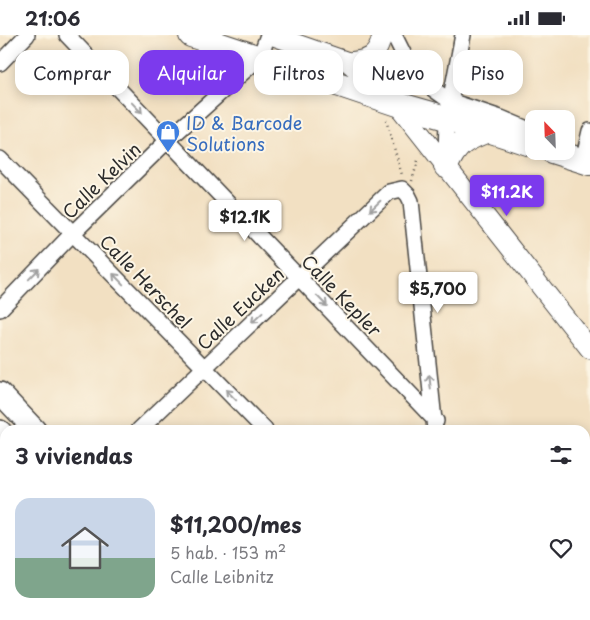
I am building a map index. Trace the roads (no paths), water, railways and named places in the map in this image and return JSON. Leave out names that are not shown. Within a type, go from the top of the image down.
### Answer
[{"type":"main road","points":[[191,35],[254,55]]},
{"type":"main road","points":[[343,85],[388,100],[449,109],[488,129],[525,142]]},
{"type":"main road","points":[[446,166],[459,144],[466,138],[488,129]]},
{"type":"main road","points":[[0,393],[30,425]]},
{"type":"street","points":[[0,63],[27,35]]},
{"type":"street","name":"Calle Kepler","points":[[67,35],[300,277],[437,425]]},
{"type":"street","points":[[269,35],[348,62],[388,100],[446,166],[590,349]]},
{"type":"street","name":"Calle Kelvin","points":[[263,50],[269,35]]},
{"type":"street","points":[[348,62],[365,60],[372,57],[377,51],[382,35]]},
{"type":"street","points":[[394,35],[405,57],[449,109],[501,118],[525,128]]},
{"type":"street","points":[[446,166],[449,109],[463,35]]},
{"type":"street","name":"Calle Kelvin","points":[[0,309],[73,233],[168,140],[254,62]]},
{"type":"street","points":[[575,153],[590,131]]},
{"type":"street","name":"Calle Herschel","points":[[0,159],[260,425]]},
{"type":"street","name":"Calle Eucken","points":[[144,425],[389,192],[402,189],[410,198],[438,425]]},
{"type":"place","name":"ID & Barcode Solutions","points":[[168,153]]}]
